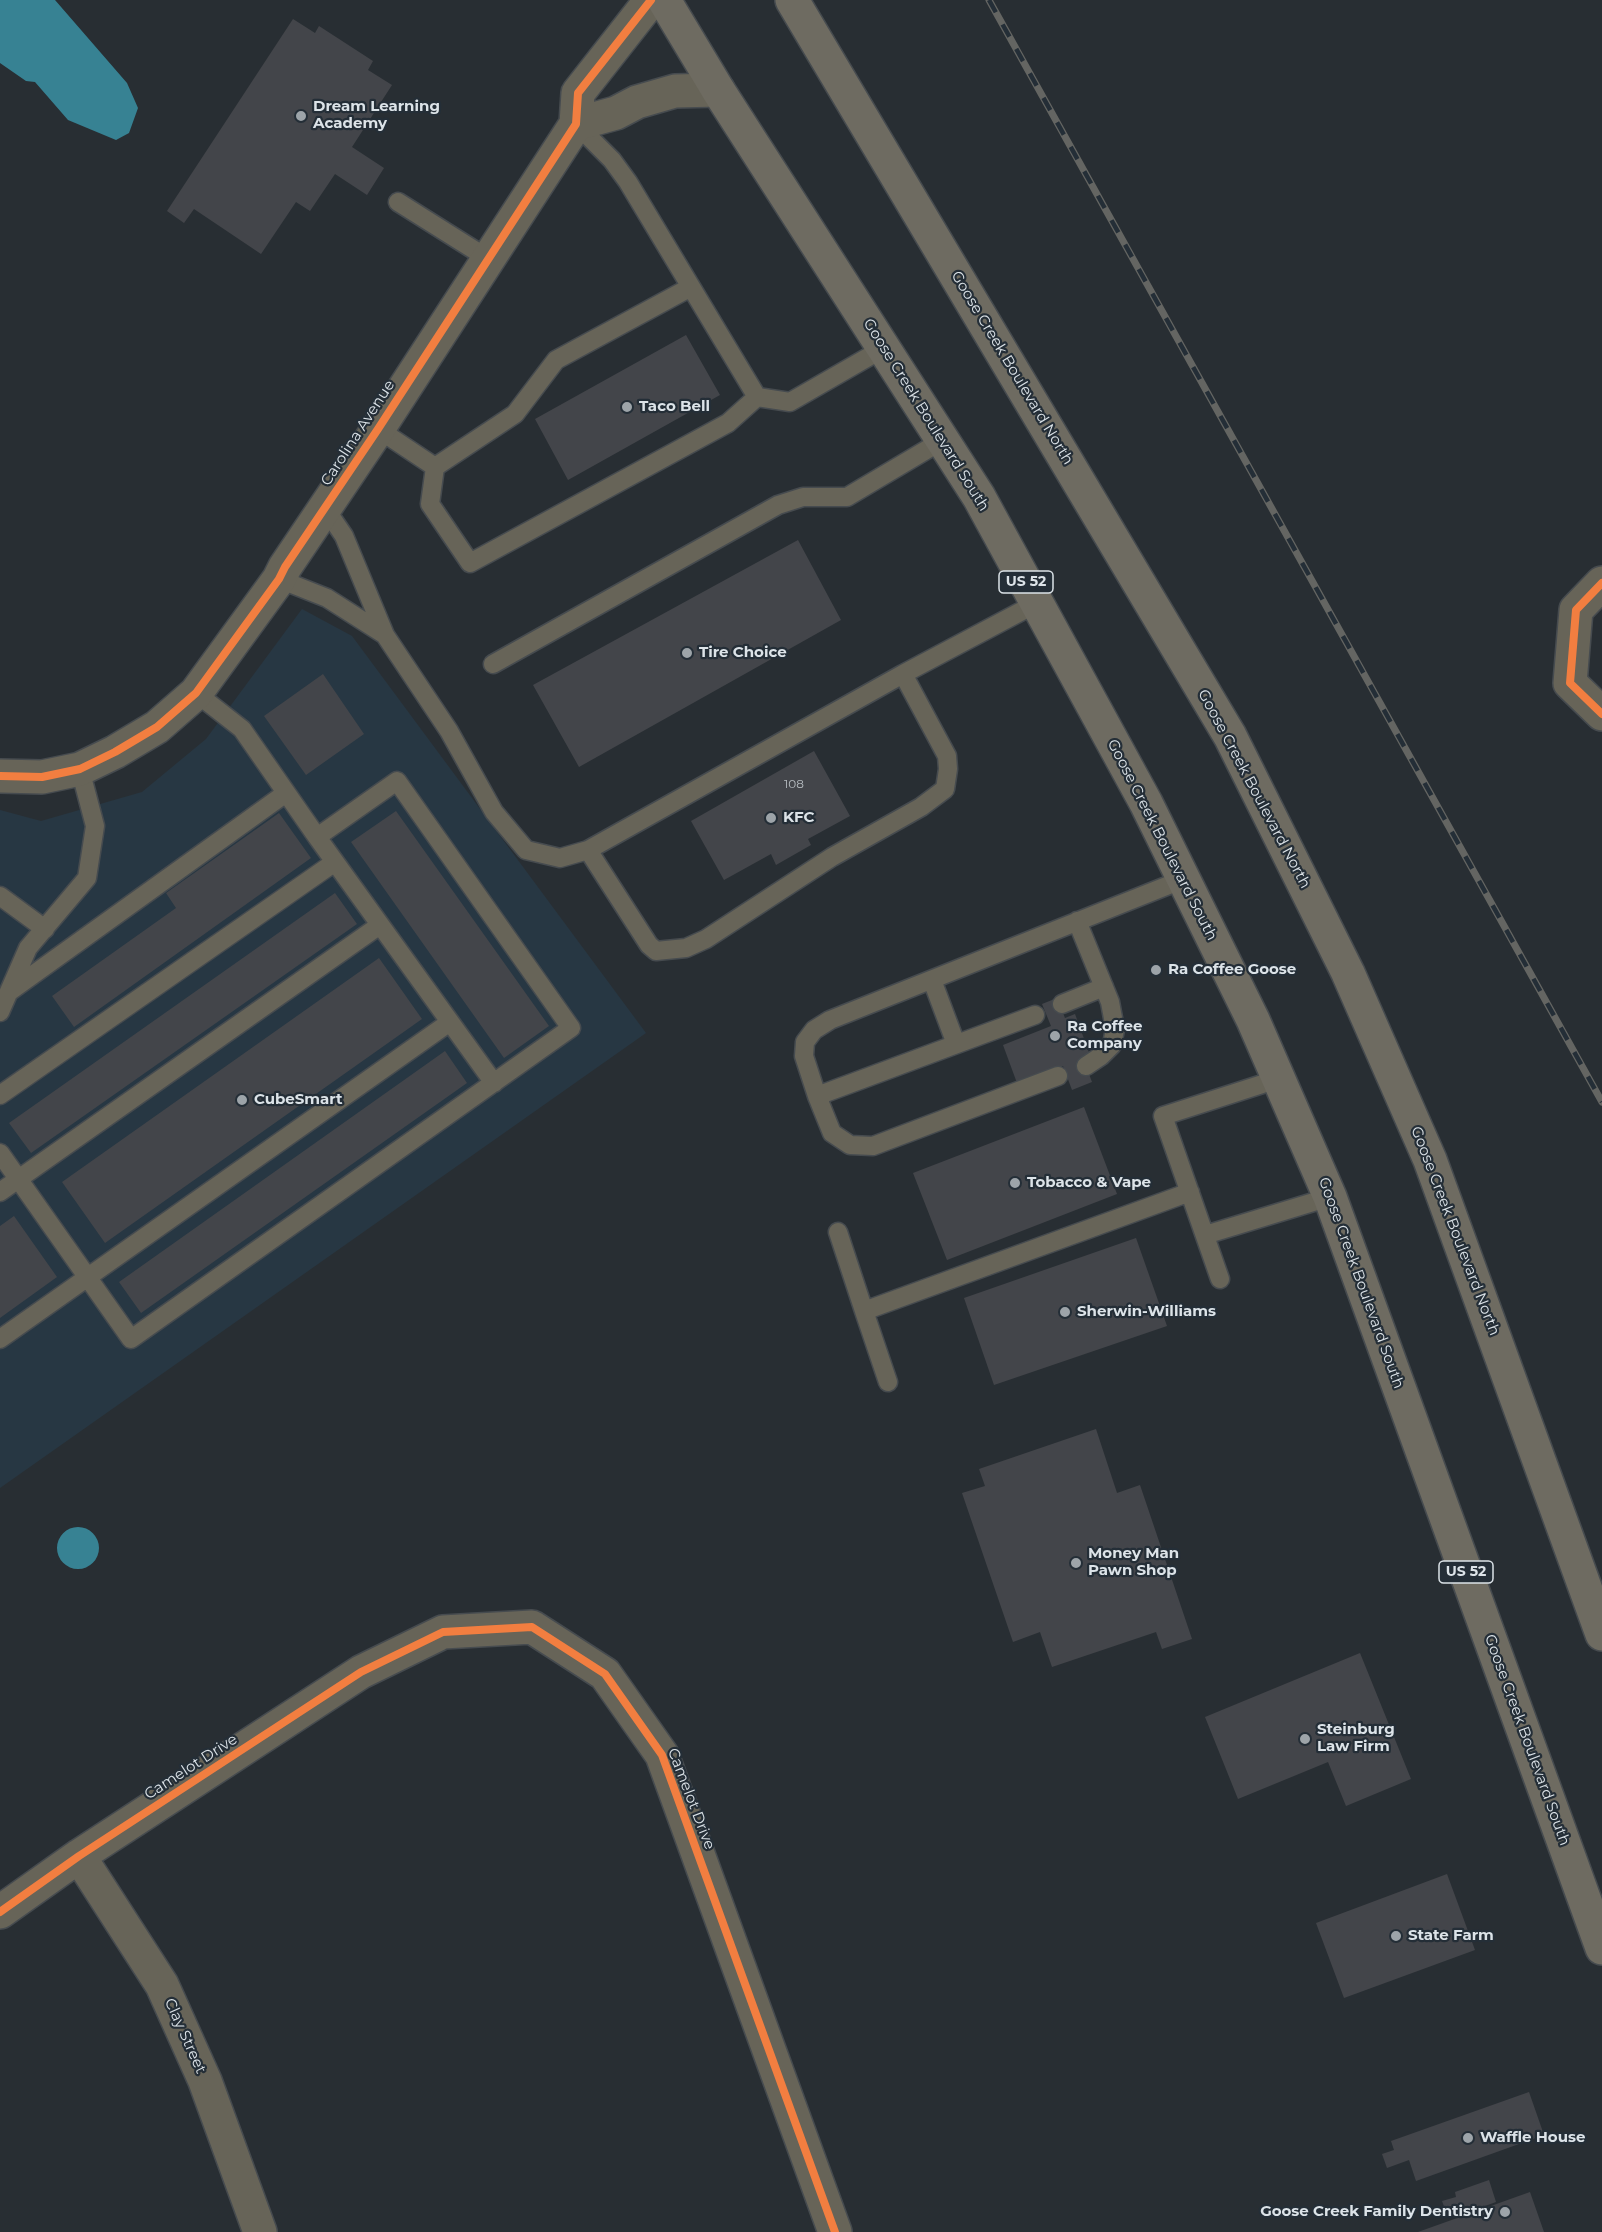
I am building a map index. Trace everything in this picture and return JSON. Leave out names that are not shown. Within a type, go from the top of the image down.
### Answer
[{"type":"highway","name":"Goose Creek Boulevard South","points":[[664,0],[718,90],[979,497],[1146,803],[1253,1020],[1330,1197],[1602,1948]]},
{"type":"highway","name":"Goose Creek Boulevard North","points":[[792,0],[1230,736],[1348,973],[1430,1160],[1602,1634]]},
{"type":"street","name":"Carolina Avenue","points":[[0,776],[42,777],[80,769],[116,752],[157,727],[196,693],[279,579],[576,124],[578,93],[651,0]]},
{"type":"street","points":[[576,124],[616,113],[637,102],[675,91],[718,90]]},
{"type":"street","points":[[1602,583],[1576,610],[1570,683],[1602,714]]},
{"type":"street","name":"Camelot Drive","points":[[0,1912],[79,1856],[361,1672],[443,1632],[532,1627],[605,1674],[662,1755],[835,2232]]},
{"type":"street","name":"Clay Street","points":[[79,1856],[162,1985],[205,2080],[260,2232]]},
{"type":"lane","points":[[576,124],[612,160],[757,397]]},
{"type":"lane","points":[[398,202],[488,258]]},
{"type":"lane","points":[[691,287],[556,360],[515,414],[435,467],[430,504],[470,563],[728,423],[757,397]]},
{"type":"lane","points":[[757,397],[790,402],[884,348]]},
{"type":"lane","points":[[378,429],[435,467]]},
{"type":"lane","points":[[493,664],[778,506],[803,497],[847,497],[943,440]]},
{"type":"lane","points":[[324,508],[344,536],[385,635],[449,731],[494,812],[526,850],[560,858],[588,850],[903,674],[1037,603]]},
{"type":"lane","points":[[279,579],[327,598],[385,635]]},
{"type":"lane","points":[[588,850],[650,945],[657,951],[686,948],[706,939],[832,857],[921,807],[945,789],[947,756],[903,674]]},
{"type":"lane","points":[[196,693],[242,729],[494,1083]]},
{"type":"lane","points":[[0,1012],[28,948],[87,878],[95,826],[80,769]]},
{"type":"lane","points":[[0,1153],[131,1339],[571,1028],[397,781],[317,837]]},
{"type":"lane","points":[[9,992],[286,793]]},
{"type":"lane","points":[[0,1095],[335,862]]},
{"type":"lane","points":[[1058,1076],[873,1146],[850,1145],[832,1133],[804,1056],[806,1042],[814,1030],[830,1020],[1184,879]]},
{"type":"lane","points":[[0,896],[45,929]]},
{"type":"lane","points":[[1077,921],[1110,1002],[1115,1029],[1112,1045],[1101,1056],[1086,1065]]},
{"type":"lane","points":[[0,1192],[380,925]]},
{"type":"lane","points":[[932,980],[956,1044]]},
{"type":"lane","points":[[1062,1004],[1104,987]]},
{"type":"lane","points":[[817,1096],[1035,1015]]},
{"type":"lane","points":[[0,1339],[450,1022]]},
{"type":"lane","points":[[1220,1279],[1163,1116],[1278,1079]]},
{"type":"lane","points":[[864,1311],[1190,1192]]},
{"type":"lane","points":[[1205,1235],[1330,1197]]},
{"type":"lane","points":[[838,1232],[888,1382]]},
{"type":"shaded area","points":[[302,609],[352,636],[646,1033],[0,1488],[0,810],[41,821],[142,792],[206,739]]},
{"type":"water","points":[[0,0],[55,0],[127,83],[138,108],[129,133],[116,140],[68,120],[35,82],[26,81],[0,63]]},
{"type":"water","points":[[78,1527],[86,1528],[93,1533],[98,1540],[98,1556],[93,1563],[86,1568],[78,1569],[70,1568],[63,1563],[58,1556],[57,1548],[58,1540],[63,1533],[70,1528]]},
{"type":"building","name":"Dream Learning Academy","points":[[293,19],[315,33],[319,26],[373,61],[368,70],[392,85],[352,147],[384,168],[367,195],[335,174],[310,211],[296,202],[261,254],[194,209],[184,223],[167,211]]},
{"type":"building","points":[[686,335],[720,395],[568,480],[535,419]]},
{"type":"building","points":[[798,540],[841,620],[579,767],[533,685]]},
{"type":"building","points":[[323,674],[364,734],[306,775],[264,716]]},
{"type":"building","points":[[814,751],[850,816],[808,839],[811,845],[776,865],[771,854],[724,880],[691,821]]},
{"type":"building","points":[[396,811],[549,1026],[504,1058],[351,842]]},
{"type":"building","points":[[279,813],[311,858],[74,1027],[52,996],[176,908],[166,893]]},
{"type":"building","points":[[335,893],[357,924],[31,1153],[9,1123]]},
{"type":"building","name":"CubeSmart","points":[[379,958],[422,1019],[105,1243],[62,1182]]},
{"type":"building","name":"Ra Coffee Company","points":[[1057,998],[1065,1018],[1075,1014],[1091,1058],[1084,1061],[1092,1082],[1072,1090],[1063,1066],[1017,1083],[1003,1045],[1051,1026],[1042,1004]]},
{"type":"building","name":"CubeSmart","points":[[445,1051],[467,1083],[141,1313],[119,1282]]},
{"type":"building","name":"Tobacco & Vape","points":[[1084,1107],[1117,1194],[947,1260],[913,1173]]},
{"type":"building","points":[[14,1216],[57,1277],[0,1318],[0,1226]]},
{"type":"building","name":"Sherwin-Williams","points":[[1136,1238],[1167,1326],[994,1385],[964,1298]]},
{"type":"building","name":"Money Man Pawn Shop","points":[[1096,1429],[1117,1493],[1140,1485],[1192,1639],[1162,1649],[1156,1632],[1052,1667],[1040,1632],[1013,1642],[962,1493],[985,1486],[979,1469]]},
{"type":"building","name":"Steinburg Law Firm","points":[[1360,1653],[1411,1779],[1346,1806],[1328,1762],[1238,1799],[1205,1717]]},
{"type":"building","name":"State Farm","points":[[1447,1874],[1475,1950],[1344,1998],[1316,1923]]},
{"type":"building","name":"Waffle House","points":[[1529,2092],[1544,2135],[1416,2181],[1409,2160],[1387,2168],[1382,2154],[1394,2150],[1391,2141]]},
{"type":"building","points":[[1489,2180],[1496,2202],[1448,2217],[1442,2201],[1456,2197],[1455,2192]]},
{"type":"building","name":"Goose Creek Family Dentistry","points":[[1530,2192],[1544,2232],[1418,2232]]},
{"type":"railway","points":[[989,0],[1602,1102]]},
{"type":"cycle path","points":[[0,776],[42,777],[80,769],[115,752],[157,727],[196,693],[279,579],[576,124],[578,93],[651,0]]},
{"type":"cycle path","points":[[1602,583],[1576,610],[1570,683],[1602,714]]},
{"type":"cycle path","points":[[0,1912],[79,1856],[361,1672],[443,1632],[532,1627],[605,1674],[662,1755],[835,2232]]},
{"type":"place","name":"Dream Learning Academy","points":[[301,116]]},
{"type":"place","name":"Taco Bell","points":[[627,407]]},
{"type":"place","name":"Tire Choice","points":[[687,653]]},
{"type":"place","name":"KFC","points":[[771,818]]},
{"type":"place","name":"Ra Coffee Goose","points":[[1156,970]]},
{"type":"place","name":"Ra Coffee Company","points":[[1055,1036]]},
{"type":"place","name":"CubeSmart","points":[[242,1100]]},
{"type":"place","name":"Tobacco & Vape","points":[[1015,1183]]},
{"type":"place","name":"Sherwin-Williams","points":[[1065,1312]]},
{"type":"place","name":"Money Man Pawn Shop","points":[[1076,1563]]},
{"type":"place","name":"Steinburg Law Firm","points":[[1305,1739]]},
{"type":"place","name":"State Farm","points":[[1396,1936]]},
{"type":"place","name":"Waffle House","points":[[1468,2138]]},
{"type":"place","name":"Goose Creek Family Dentistry","points":[[1505,2212]]}]
